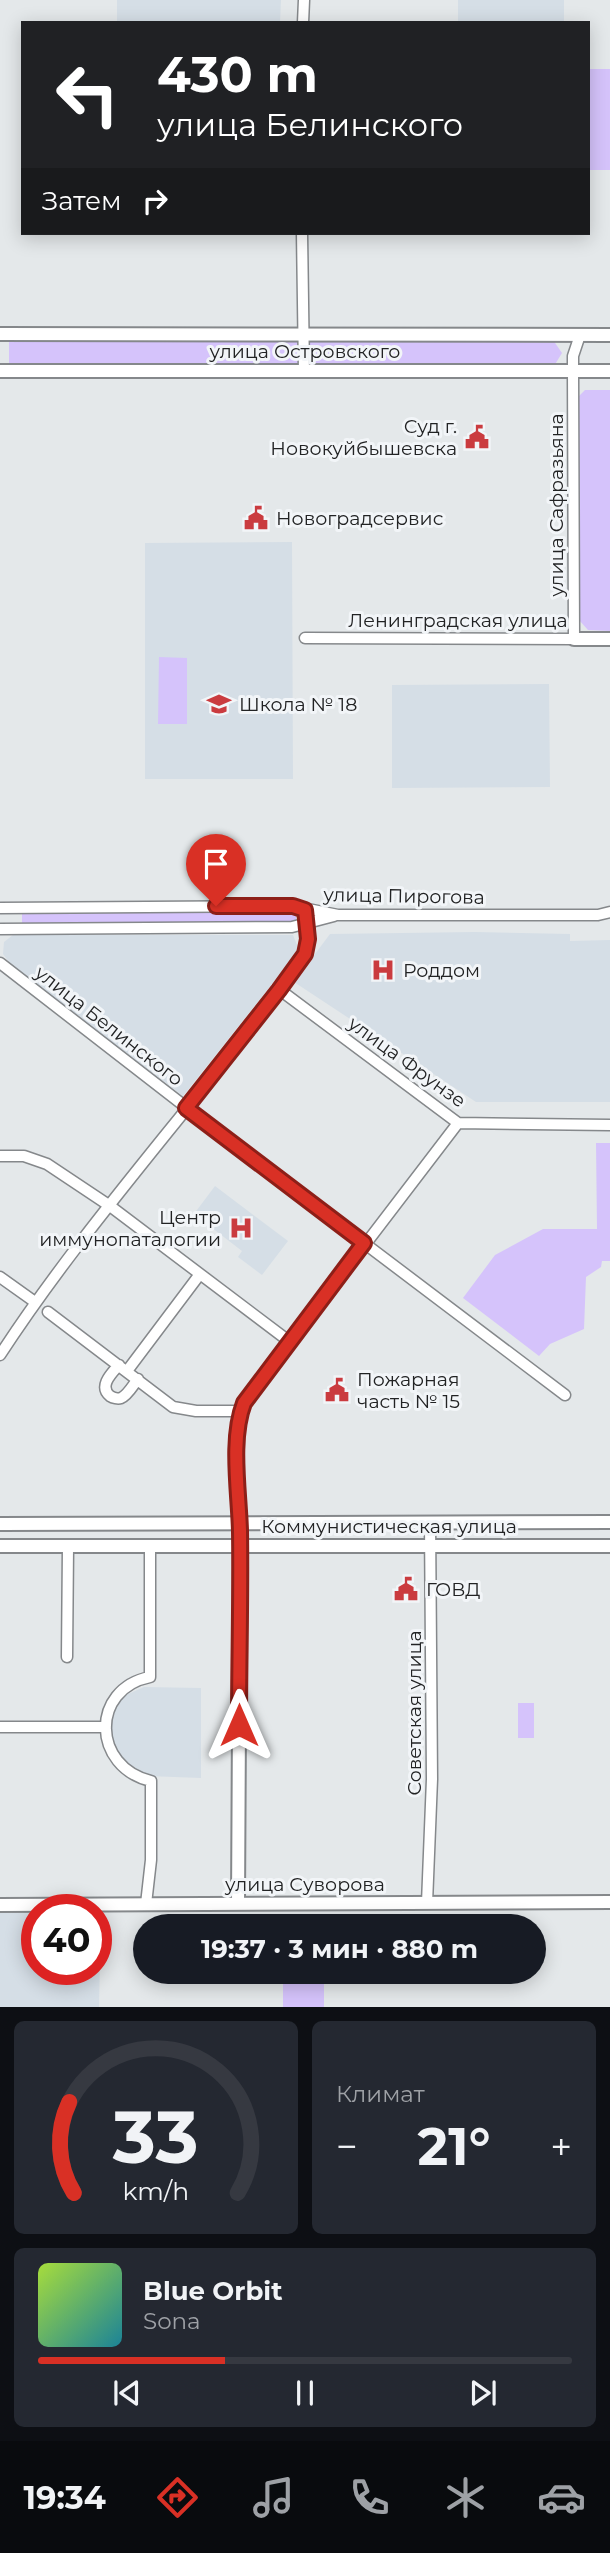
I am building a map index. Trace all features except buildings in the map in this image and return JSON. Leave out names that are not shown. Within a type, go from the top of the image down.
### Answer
[{"type":"main road","name":"улица Островского","points":[[0,334],[610,335]]},
{"type":"main road","name":"улица Островского","points":[[0,371],[610,371]]},
{"type":"main road","name":"Ленинградская улица","points":[[574,639],[610,639]]},
{"type":"main road","points":[[238,1903],[239,1522]]},
{"type":"main road","points":[[565,1522],[600,1527],[610,1535]]},
{"type":"main road","name":"Коммунистическая улица","points":[[0,1524],[610,1522]]},
{"type":"main road","name":"Коммунистическая улица","points":[[0,1546],[610,1546]]},
{"type":"main road","name":"улица Суворова","points":[[0,1905],[610,1902]]},
{"type":"street","points":[[303,21],[304,0]]},
{"type":"street","points":[[302,235],[304,371]]},
{"type":"street","name":"улица Сафразьяна","points":[[574,639],[573,356],[580,335]]},
{"type":"street","name":"Ленинградская улица","points":[[305,638],[574,639]]},
{"type":"street","name":"улица Пирогова","points":[[0,908],[293,906],[338,915],[598,915],[610,912]]},
{"type":"street","points":[[0,1355],[34,1302],[305,954],[305,910]]},
{"type":"street","points":[[0,929],[292,927],[338,915]]},
{"type":"street","name":"улица Пирогова","points":[[598,915],[610,920]]},
{"type":"street","name":"улица Белинского","points":[[0,963],[186,1108],[565,1395]]},
{"type":"street","name":"улица Фрунзе","points":[[279,990],[458,1123],[610,1125]]},
{"type":"street","points":[[239,1522],[237,1432],[244,1403],[458,1123]]},
{"type":"street","points":[[0,1156],[35,1158],[110,1206],[290,1342]]},
{"type":"street","points":[[138,1380],[125,1396],[117,1398],[110,1396],[105,1385],[123,1368],[200,1274]]},
{"type":"street","points":[[0,1277],[34,1302]]},
{"type":"street","points":[[48,1312],[173,1406],[196,1411],[240,1411]]},
{"type":"street","name":"Советская улица","points":[[427,1903],[432,1779],[430,1522]]},
{"type":"street","points":[[146,1904],[151,1860],[151,1781],[136,1777],[123,1769],[112,1754],[106,1727],[113,1700],[126,1686],[150,1677],[150,1545]]},
{"type":"street","points":[[67,1657],[68,1547]]},
{"type":"street","points":[[0,1727],[106,1727]]},
{"type":"shaded area","points":[[117,0],[281,0],[280,21],[117,21]]},
{"type":"shaded area","points":[[458,0],[564,0],[564,21],[458,21]]},
{"type":"shaded area","points":[[590,69],[610,69],[610,170],[590,170]]},
{"type":"shaded area","points":[[9,340],[301,340],[302,365],[9,364]]},
{"type":"shaded area","points":[[304,340],[553,340],[562,353],[554,366],[305,365]]},
{"type":"shaded area","points":[[585,390],[610,390],[610,631],[588,630],[579,620],[578,397]]},
{"type":"shaded area","name":"Школа № 18","points":[[292,542],[293,779],[145,779],[145,543]]},
{"type":"shaded area","points":[[159,657],[187,658],[187,724],[158,724]]},
{"type":"shaded area","points":[[549,684],[550,787],[392,788],[392,685]]},
{"type":"shaded area","points":[[296,908],[296,923],[22,925],[22,912]]},
{"type":"shaded area","points":[[330,934],[570,934],[570,941],[610,940],[610,1102],[476,1102],[294,982]]},
{"type":"shaded area","points":[[13,935],[293,935],[299,950],[183,1096],[13,967],[3,954],[4,942]]},
{"type":"shaded area","points":[[596,1143],[610,1143],[610,1261],[602,1261],[601,1267],[586,1277],[584,1329],[550,1344],[539,1356],[463,1298],[495,1255],[543,1229],[597,1229]]},
{"type":"shaded area","name":"Центр иммунопаталогии","points":[[215,1186],[288,1241],[262,1275],[238,1257],[242,1251],[194,1214]]},
{"type":"shaded area","points":[[144,1687],[201,1688],[201,1778],[147,1776],[132,1769],[117,1756],[111,1737],[111,1719],[126,1695]]},
{"type":"shaded area","points":[[518,1703],[534,1703],[534,1738],[518,1738]]},
{"type":"shaded area","points":[[0,1912],[21,1912],[21,1985],[99,1985],[99,2007],[0,2007]]},
{"type":"shaded area","points":[[283,1984],[324,1984],[324,2007],[283,2007]]},
{"type":"place","name":"Суд г. Новокуйбышевска","points":[[477,437]]},
{"type":"place","name":"Новоградсервис","points":[[256,518]]},
{"type":"place","name":"Школа № 18","points":[[219,704]]},
{"type":"place","name":"Роддом","points":[[383,970]]},
{"type":"place","name":"Центр иммунопаталогии","points":[[241,1228]]},
{"type":"place","name":"Пожарная часть № 15","points":[[337,1390]]},
{"type":"place","name":"ГОВД","points":[[406,1589]]},
{"type":"route","points":[[216,906],[293,906],[305,910],[307,948],[279,990],[186,1108],[364,1243],[240,1411],[237,1432],[240,1545],[239,1725]]}]
